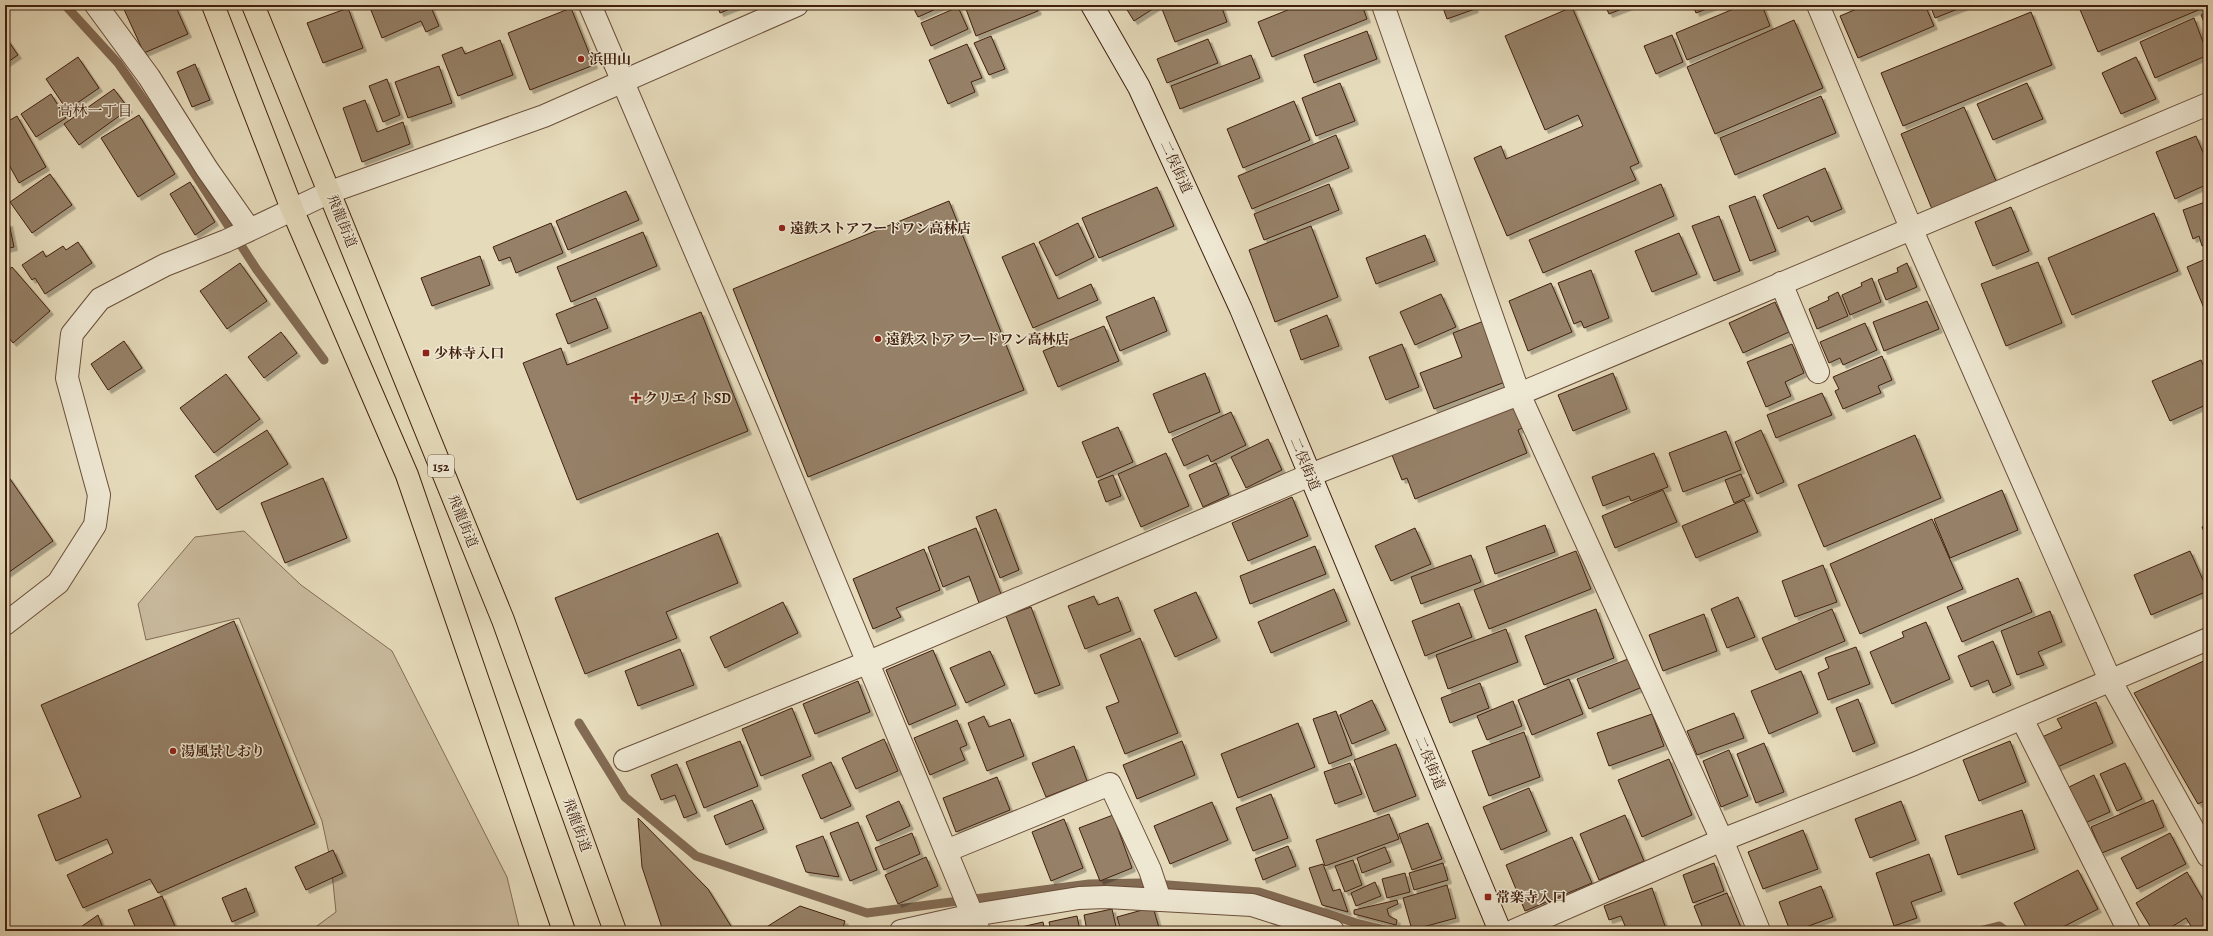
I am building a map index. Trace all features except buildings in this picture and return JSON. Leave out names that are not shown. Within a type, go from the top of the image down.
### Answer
[{"type":"highway","name":"152","points":[[213,5],[292,209],[407,475],[564,931]]},
{"type":"highway","name":"飛龍街道","points":[[253,5],[503,620],[615,931]]},
{"type":"street","points":[[96,5],[149,77],[207,169],[239,235]]},
{"type":"street","points":[[590,5],[869,662],[974,918]]},
{"type":"street","points":[[5,624],[58,583],[95,525],[99,494],[67,378],[72,334],[100,299],[165,265],[239,235],[330,192],[544,116],[797,5]]},
{"type":"street","name":"二俣街道","points":[[1092,5],[1139,87],[1241,309],[1500,931]]},
{"type":"street","points":[[1383,5],[1519,394],[1722,840],[1759,931]]},
{"type":"street","points":[[1818,5],[1911,228],[2110,680],[2208,856]]},
{"type":"street","points":[[625,760],[869,662],[1310,475],[1519,394],[2208,104]]},
{"type":"street","points":[[1781,283],[1818,372]]},
{"type":"street","points":[[1513,931],[1722,840],[2022,719],[2110,680],[2208,640]]},
{"type":"street","points":[[2022,719],[2129,931]]},
{"type":"street","points":[[946,851],[1110,784],[1150,870],[1159,896]]},
{"type":"street","points":[[901,931],[1079,898],[1159,896],[1252,905],[1333,931]]},
{"type":"shaded area","points":[[244,531],[301,585],[392,651],[507,877],[520,931],[310,931],[336,912],[331,863],[322,821],[239,618],[146,640],[138,604],[195,537]]},
{"type":"waterway","points":[[65,5],[118,63],[185,159],[257,270],[324,360]]},
{"type":"waterway","points":[[579,723],[625,797],[696,856],[867,913],[1089,884],[1142,883],[1259,892],[1356,923],[1389,931]]},
{"type":"waterway","points":[[1979,931],[1999,926],[2006,931]]},
{"type":"waterway","points":[[1588,931],[1600,931]]},
{"type":"place","name":"浜田山","points":[[581,59]]},
{"type":"place","name":"遠鉄ストアフードワン高林店","points":[[782,228]]},
{"type":"place","name":"遠鉄ストア フードワン高林店","points":[[878,339]]},
{"type":"place","name":"少林寺入口","points":[[426,353]]},
{"type":"place","name":"クリエイトSD","points":[[636,398]]},
{"type":"place","name":"湯風景しおり","points":[[173,751]]},
{"type":"place","name":"常楽寺入口","points":[[1488,897]]},
{"type":"district","name":"高林一丁目","points":[[95,111]]}]
